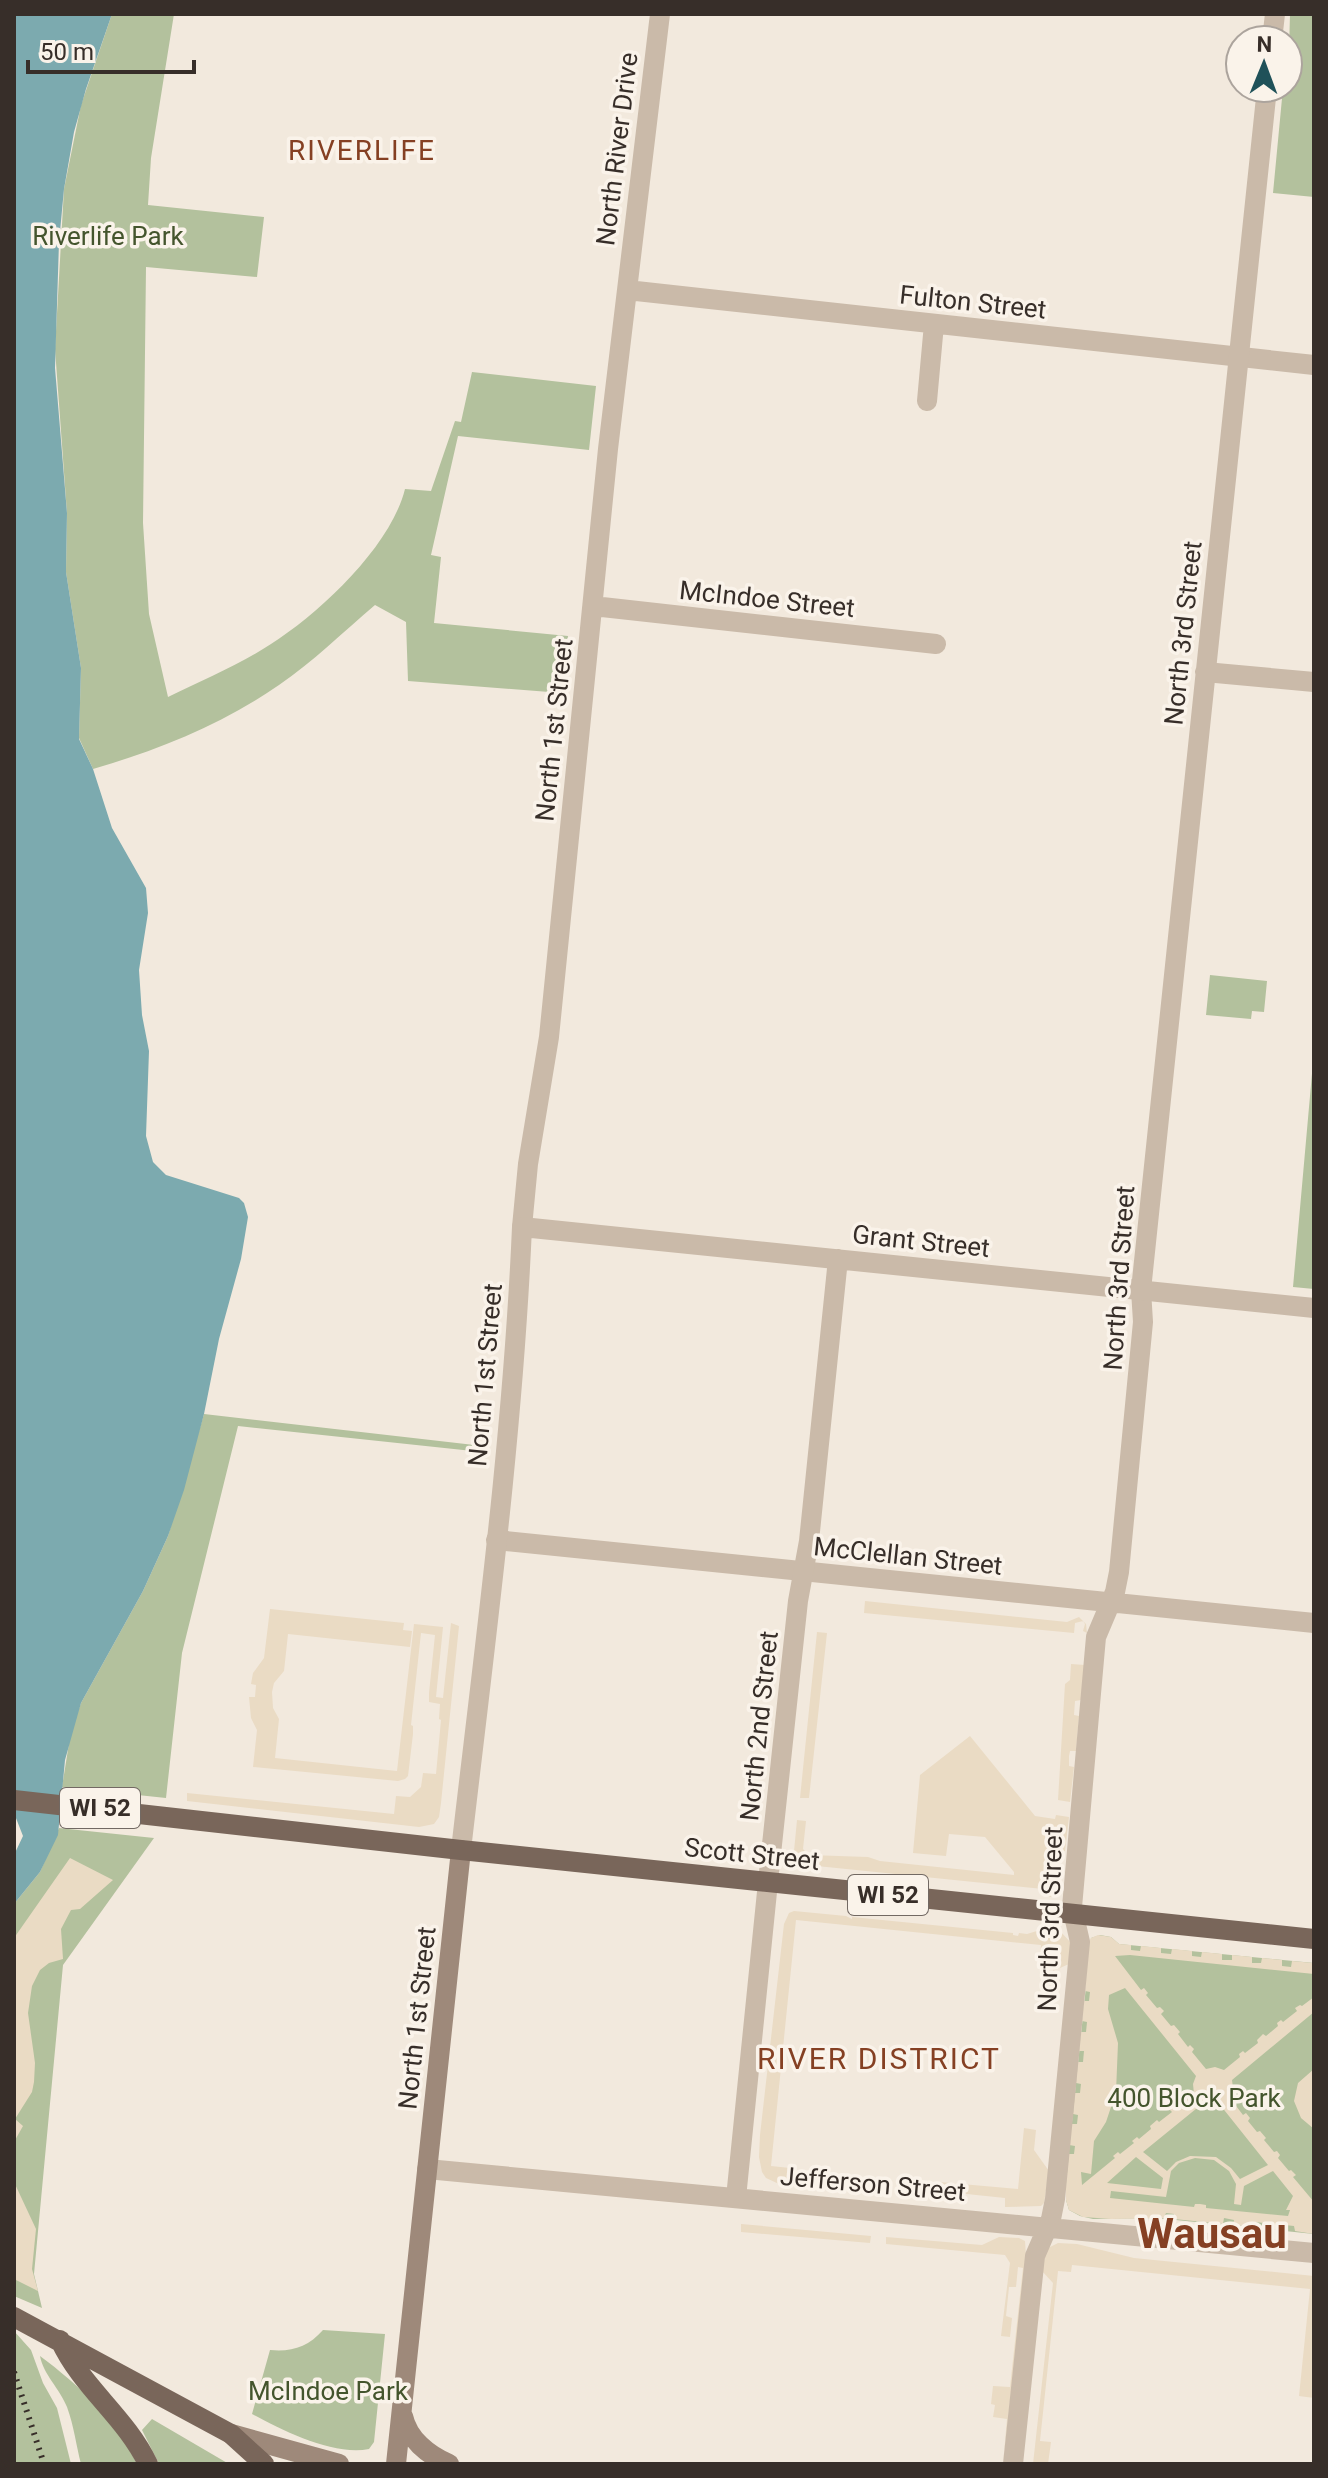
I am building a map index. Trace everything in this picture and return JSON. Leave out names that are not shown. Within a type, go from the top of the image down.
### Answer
[{"type":"main road","name":"Scott Street","points":[[14,1800],[1314,1939]]},
{"type":"main road","name":"North 1st Street","points":[[396,2464],[461,1850]]},
{"type":"main road","points":[[14,2317],[231,2434],[339,2464]]},
{"type":"main road","points":[[60,2340],[77,2373],[123,2423],[148,2464]]},
{"type":"main road","points":[[403,2416],[418,2443],[449,2464]]},
{"type":"main road","points":[[231,2434],[264,2464]]},
{"type":"street","name":"North River Drive","points":[[627,290],[660,14]]},
{"type":"street","name":"North 3rd Street","points":[[1013,2464],[1035,2256],[1054,2207],[1080,1942],[1072,1914],[1096,1637],[1117,1587],[1121,1557],[1143,1322],[1141,1290],[1265,104]]},
{"type":"street","name":"Fulton Street","points":[[627,290],[1314,365]]},
{"type":"street","name":"North 1st Street","points":[[461,1850],[496,1540],[528,1164],[549,1037],[627,290]]},
{"type":"street","points":[[927,401],[934,324]]},
{"type":"street","name":"McIndoe Street","points":[[593,606],[936,644]]},
{"type":"street","points":[[1205,672],[1314,682]]},
{"type":"street","name":"Grant Street","points":[[522,1227],[1314,1308]]},
{"type":"street","name":"North 2nd Street","points":[[736,2198],[838,1259]]},
{"type":"street","name":"McClellan Street","points":[[496,1540],[1314,1623]]},
{"type":"street","name":"Jefferson Street","points":[[427,2169],[1314,2253]]},
{"type":"green space","name":"Riverlife Park","points":[[112,14],[174,14],[151,158],[148,205],[264,217],[257,277],[146,267],[143,523],[149,614],[168,697],[246,659],[311,615],[369,555],[397,511],[405,489],[431,491],[455,421],[461,422],[472,372],[596,386],[589,450],[458,436],[431,555],[441,557],[434,623],[568,636],[562,693],[408,681],[406,622],[375,605],[292,676],[236,712],[166,744],[93,769],[79,738],[81,668],[66,572],[67,513],[55,349],[64,189],[81,105]]},
{"type":"green space","points":[[1290,14],[1314,14],[1314,197],[1273,193],[1281,104],[1304,104],[1304,24],[1290,24]]},
{"type":"green space","points":[[1210,975],[1267,981],[1264,1012],[1252,1011],[1251,1019],[1206,1015]]},
{"type":"green space","points":[[1314,1051],[1314,1289],[1293,1287]]},
{"type":"green space","points":[[204,1414],[483,1446],[482,1452],[238,1426],[182,1653],[166,1798],[62,1787],[71,1731],[81,1703],[143,1591],[168,1536]]},
{"type":"green space","points":[[59,1828],[154,1838],[63,1965],[34,2274],[42,2308],[14,2296],[14,1904],[40,1872]]},
{"type":"green space","name":"400 Block Park","points":[[1100,1935],[1111,1937],[1119,1944],[1314,1963],[1314,2234],[1156,2218],[1093,2219],[1069,2210],[1066,2200],[1067,2170],[1091,1938]]},
{"type":"green space","name":"McIndoe Park","points":[[323,2330],[385,2334],[374,2442],[369,2449],[340,2449],[325,2445],[252,2414],[270,2350],[299,2347]]},
{"type":"green space","points":[[14,2331],[31,2350],[43,2383],[57,2408],[71,2464],[14,2464]]},
{"type":"green space","points":[[40,2356],[95,2404],[118,2432],[137,2464],[81,2464],[67,2407],[44,2369]]},
{"type":"green space","points":[[152,2419],[229,2464],[159,2464],[142,2430]]},
{"type":"shaded area","points":[[865,1601],[1067,1622],[1079,1617],[1083,1621],[1075,1623],[1074,1633],[864,1613]]},
{"type":"shaded area","points":[[270,1609],[404,1623],[403,1630],[412,1631],[410,1647],[288,1634],[284,1671],[274,1683],[272,1692],[273,1708],[279,1719],[275,1758],[397,1771],[414,1624],[443,1627],[436,1697],[443,1698],[451,1623],[459,1626],[441,1803],[439,1817],[434,1824],[419,1827],[187,1801],[187,1793],[394,1814],[396,1796],[410,1797],[421,1787],[423,1773],[436,1774],[440,1704],[429,1702],[435,1635],[421,1633],[411,1725],[413,1734],[408,1776],[405,1779],[398,1781],[253,1767],[257,1730],[251,1718],[249,1697],[255,1697],[256,1685],[251,1684],[253,1673],[264,1658]]},
{"type":"shaded area","points":[[817,1632],[827,1633],[809,1798],[800,1798]]},
{"type":"shaded area","points":[[1071,1664],[1085,1665],[1081,1700],[1075,1701],[1074,1715],[1079,1716],[1076,1751],[1070,1751],[1069,1756],[1069,1766],[1074,1767],[1070,1802],[1058,1800],[1065,1684],[1070,1680]]},
{"type":"shaded area","points":[[970,1736],[1035,1816],[1055,1819],[1056,1815],[1069,1817],[1065,1851],[1053,1851],[1049,1891],[1057,1896],[1049,1897],[1043,1889],[807,1865],[799,1861],[794,1851],[797,1820],[806,1821],[803,1849],[809,1855],[868,1857],[880,1861],[1014,1875],[985,1837],[949,1834],[946,1856],[913,1853],[920,1775]]},
{"type":"shaded area","points":[[70,1858],[113,1880],[80,1909],[71,1910],[61,1929],[63,1959],[49,1963],[40,1970],[32,1986],[28,2013],[35,2063],[34,2082],[32,2092],[15,2119],[23,2126],[14,2142],[14,1938]]},
{"type":"shaded area","points":[[794,1911],[1013,1933],[1018,1936],[1019,1933],[1027,1934],[1050,1927],[1060,1931],[1072,1944],[1069,1964],[1053,1971],[1053,1961],[1040,1960],[1041,1945],[796,1920],[771,2166],[790,2168],[787,2186],[766,2178],[759,2157],[784,1924],[789,1913]]},
{"type":"shaded area","points":[[1098,1935],[1111,1937],[1119,1944],[1131,1945],[1131,1950],[1140,1951],[1141,1946],[1161,1948],[1161,1953],[1171,1954],[1172,1949],[1192,1951],[1192,1956],[1201,1957],[1202,1952],[1222,1954],[1222,1960],[1232,1960],[1232,1955],[1252,1957],[1252,1963],[1261,1963],[1262,1958],[1282,1960],[1282,1966],[1291,1967],[1292,1961],[1313,1963],[1314,1974],[1115,1956],[1141,1990],[1144,1988],[1157,2008],[1164,2011],[1161,2014],[1180,2032],[1178,2034],[1188,2047],[1190,2045],[1194,2049],[1192,2052],[1206,2069],[1215,2067],[1224,2070],[1240,2057],[1239,2054],[1258,2043],[1263,2034],[1266,2036],[1278,2026],[1277,2023],[1297,2011],[1295,2008],[1314,1997],[1314,2012],[1232,2080],[1230,2098],[1243,2115],[1246,2113],[1250,2118],[1248,2121],[1266,2138],[1264,2140],[1274,2152],[1277,2151],[1280,2155],[1278,2158],[1296,2175],[1293,2177],[1314,2202],[1314,2234],[1295,2231],[1294,2226],[1285,2225],[1284,2231],[1264,2228],[1264,2223],[1255,2222],[1255,2227],[1233,2225],[1234,2220],[1224,2218],[1223,2224],[1174,2219],[1174,2214],[1166,2213],[1164,2218],[1111,2219],[1083,2217],[1069,2210],[1066,2183],[1069,2154],[1074,2154],[1075,2146],[1069,2145],[1071,2124],[1077,2124],[1078,2115],[1073,2114],[1075,2093],[1080,2093],[1081,2084],[1076,2083],[1078,2062],[1083,2062],[1084,2051],[1079,2051],[1081,2032],[1086,2032],[1087,2022],[1082,2021],[1084,2001],[1089,2001],[1090,1992],[1085,1991],[1091,1938]],"holes":[[[1125,1988],[1196,2076],[1194,2094],[1177,2108],[1175,2106],[1159,2122],[1157,2120],[1150,2126],[1151,2129],[1132,2141],[1134,2143],[1120,2154],[1118,2152],[1113,2156],[1115,2158],[1082,2185],[1081,2172],[1091,2174],[1094,2141],[1106,2122],[1116,2092],[1118,2043],[1108,2009],[1109,1995]],[[1202,2104],[1221,2106],[1268,2165],[1240,2179],[1216,2157],[1190,2156],[1176,2162],[1167,2171],[1143,2152]],[[1136,2157],[1163,2178],[1161,2189],[1107,2183]],[[1195,2158],[1214,2160],[1229,2171],[1236,2184],[1234,2204],[1241,2205],[1244,2186],[1273,2171],[1293,2196],[1286,2210],[1290,2210],[1288,2216],[1206,2208],[1206,2205],[1200,2204],[1194,2207],[1110,2198],[1111,2191],[1166,2197],[1171,2171],[1179,2163]]]},
{"type":"shaded area","points":[[1314,2069],[1314,2129],[1301,2118],[1294,2101],[1298,2083]]},
{"type":"shaded area","points":[[1024,2128],[1036,2130],[1034,2150],[1049,2171],[1041,2206],[1005,2207],[1005,2198],[938,2191],[939,2182],[1018,2189]]},
{"type":"shaded area","points":[[14,2182],[36,2229],[32,2269],[38,2291],[14,2279]]},
{"type":"shaded area","points":[[741,2224],[871,2236],[870,2243],[741,2232]]},
{"type":"shaded area","points":[[886,2237],[982,2245],[999,2237],[1025,2241],[1026,2256],[1003,2464],[1007,2419],[993,2417],[995,2405],[991,2404],[993,2386],[1010,2387],[1023,2268],[1018,2267],[1016,2287],[1009,2287],[1006,2316],[1012,2318],[1010,2337],[1001,2336],[1010,2263],[1005,2255],[886,2244]]},
{"type":"shaded area","points":[[1058,2243],[1077,2244],[1134,2258],[1314,2276],[1314,2398],[1299,2396],[1310,2289],[1072,2265],[1071,2272],[1058,2271],[1040,2441],[1051,2442],[1048,2464],[1033,2464],[1053,2283],[1042,2271],[1046,2249]]},
{"type":"water","points":[[14,14],[112,14],[74,132],[59,242],[55,368],[67,513],[66,572],[81,668],[79,739],[93,769],[112,828],[146,888],[148,913],[139,970],[142,1015],[149,1051],[146,1136],[153,1162],[166,1175],[239,1198],[248,1217],[241,1259],[184,1490],[168,1536],[143,1591],[81,1703],[65,1760],[58,1835],[40,1872],[14,1904],[14,1855],[23,1836],[14,1813]]},
{"type":"railway","points":[[14,2372],[44,2464]]},
{"type":"district","name":"RIVERLIFE","points":[[362,150]]},
{"type":"district","name":"RIVER DISTRICT","points":[[879,2059]]},
{"type":"district","name":"Wausau","points":[[1212,2233]]}]
